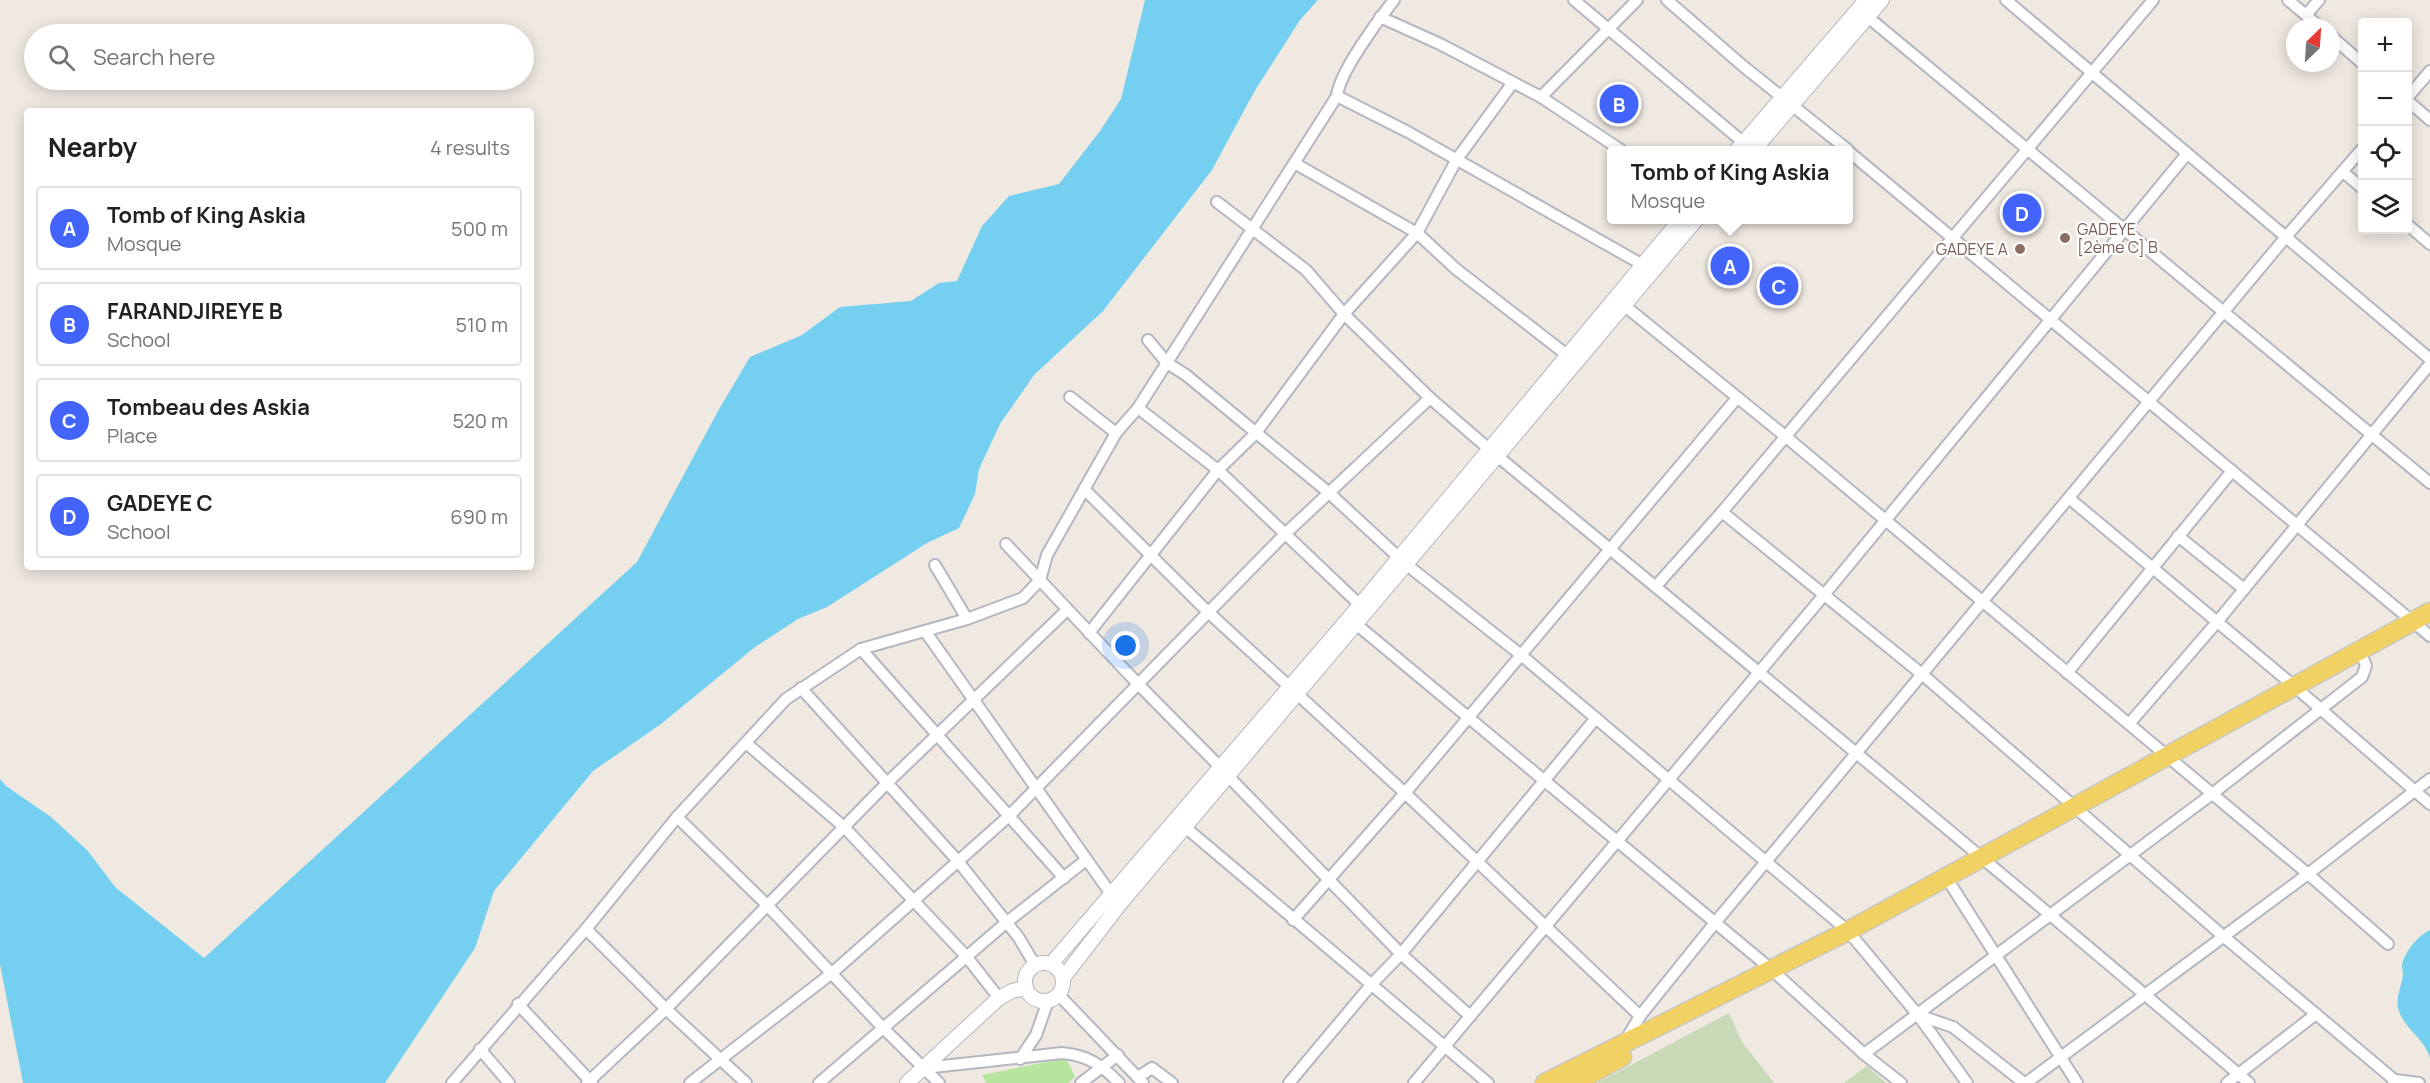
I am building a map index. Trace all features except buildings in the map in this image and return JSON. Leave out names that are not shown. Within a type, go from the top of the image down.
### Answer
[{"type":"main road","points":[[1545,1083],[1848,931],[2430,612]]},
{"type":"main road","points":[[1574,1083],[1643,1046],[1771,969]]},
{"type":"street","points":[[452,1083],[518,1004],[586,929],[677,817],[786,699],[861,649],[967,620],[1023,598],[1040,580],[1047,555],[1116,433],[1138,408],[1251,230],[1296,164],[1337,96],[1338,87],[1380,17],[1394,0]]},
{"type":"street","points":[[1574,0],[1743,146]]},
{"type":"street","points":[[1540,98],[1637,0]]},
{"type":"street","points":[[1667,0],[1842,146]]},
{"type":"street","points":[[2006,0],[2092,71],[2186,155],[2430,359]]},
{"type":"street","points":[[2288,0],[2310,18]]},
{"type":"street","points":[[2306,15],[2319,0]]},
{"type":"street","points":[[1656,586],[1722,512],[2150,1]]},
{"type":"street","points":[[1747,146],[1870,6],[2027,147],[2430,483]]},
{"type":"street","points":[[1380,17],[1440,44],[1540,98],[1615,146]]},
{"type":"street","points":[[2340,44],[2358,60]]},
{"type":"street","points":[[2412,94],[2430,71]]},
{"type":"street","points":[[1089,633],[1218,470],[1255,434],[1344,314],[1417,233],[1457,159],[1512,84]]},
{"type":"street","points":[[1337,96],[1457,159],[1642,265]]},
{"type":"street","points":[[2412,103],[2430,120]]},
{"type":"street","points":[[1625,1042],[1640,1016],[1714,924],[2285,238],[2358,154]]},
{"type":"street","points":[[1853,155],[2430,636]]},
{"type":"street","points":[[1414,1083],[1758,670],[1824,595],[2186,155]]},
{"type":"street","points":[[1296,164],[1417,233],[1456,269],[1567,355]]},
{"type":"street","points":[[2343,172],[2358,185]]},
{"type":"street","points":[[1217,202],[1306,270],[1344,314],[1430,398],[1493,453],[1857,751],[1981,859],[2249,1083]]},
{"type":"street","points":[[1493,453],[1567,355],[1620,302],[1642,265],[1676,224]]},
{"type":"street","points":[[1020,1059],[1036,1035],[1063,978],[1185,827],[1225,772],[1620,302],[1691,224]]},
{"type":"street","points":[[2412,228],[2430,244]]},
{"type":"street","points":[[1620,302],[1785,436],[2308,874],[2388,944]]},
{"type":"street","points":[[1149,340],[1167,363],[1186,375],[1328,492],[1403,561],[1521,655],[1848,931],[1918,1014],[1967,1083]]},
{"type":"street","points":[[2129,724],[2298,526],[2430,364]]},
{"type":"street","points":[[1070,397],[1116,433]]},
{"type":"street","points":[[690,1083],[832,973],[1009,816],[1207,611],[1328,492],[1430,398]]},
{"type":"street","points":[[1293,920],[1405,793],[1737,398]]},
{"type":"street","points":[[1138,408],[1218,470],[1360,605]]},
{"type":"street","points":[[2067,673],[2232,471]]},
{"type":"street","points":[[1084,489],[1207,611],[1405,793],[1640,1016]]},
{"type":"street","points":[[2070,499],[2294,686],[2430,804]]},
{"type":"street","points":[[1722,512],[1923,675],[2395,1082],[2419,1083]]},
{"type":"street","points":[[2178,536],[2244,589]]},
{"type":"street","points":[[1006,544],[1138,684],[1401,954],[1470,1016]]},
{"type":"street","points":[[1353,622],[1360,605],[1403,561]]},
{"type":"street","points":[[935,565],[967,620]]},
{"type":"street","points":[[518,1004],[589,1082],[666,1009],[887,783],[1067,610]]},
{"type":"street","points":[[1353,622],[1771,969],[1864,1054],[1901,1083]]},
{"type":"street","points":[[925,632],[1034,789],[1111,894]]},
{"type":"street","points":[[861,649],[938,733],[1064,878]]},
{"type":"street","points":[[1864,1054],[2050,916],[2130,853],[2212,794],[2364,674],[2367,666],[2360,651]]},
{"type":"street","points":[[801,688],[957,860],[1007,922],[1035,965]]},
{"type":"street","points":[[1288,1083],[1371,985],[1401,954],[1476,860],[1596,718]]},
{"type":"street","points":[[746,743],[844,827],[966,956],[999,998]]},
{"type":"street","points":[[1172,1083],[1152,1068],[1140,1080],[1118,1055],[1054,998],[1035,999],[1026,988],[1026,975],[1035,965],[1051,964],[1111,894],[1225,772]]},
{"type":"street","points":[[1918,1014],[1953,1026],[2025,1083],[2308,874],[2430,779]]},
{"type":"street","points":[[677,817],[767,905],[883,1028],[939,1083]]},
{"type":"street","points":[[1185,827],[1488,1083]]},
{"type":"street","points":[[819,1083],[966,956],[1086,860]]},
{"type":"street","points":[[1946,877],[2077,1083]]},
{"type":"street","points":[[586,929],[666,1009],[746,1083]]},
{"type":"street","points":[[1051,964],[1063,978]]},
{"type":"street","points":[[907,1083],[999,998],[1012,991],[1026,988]]},
{"type":"street","points":[[2227,1083],[2316,1014]]},
{"type":"street","points":[[480,1049],[509,1083]]},
{"type":"street","points":[[924,1068],[1062,1053],[1076,1054],[1102,1066],[1119,1083]]},
{"type":"street","points":[[1081,1083],[1118,1055]]},
{"type":"green space","points":[[1729,1013],[1742,1042],[1774,1083],[1597,1083]]},
{"type":"green space","points":[[1066,1058],[1075,1077],[1068,1083],[986,1083],[982,1075]]},
{"type":"green space","points":[[1867,1066],[1886,1083],[1844,1083]]},
{"type":"water","points":[[1145,0],[1318,0],[1300,20],[1254,92],[1212,170],[1103,311],[1034,375],[1000,424],[979,469],[975,494],[959,528],[927,543],[827,607],[798,619],[755,647],[661,724],[593,771],[494,891],[475,948],[385,1083],[23,1083],[0,964],[0,779],[6,786],[51,817],[88,851],[115,887],[204,958],[637,562],[718,411],[750,357],[802,335],[840,307],[911,301],[939,283],[957,281],[982,226],[1009,196],[1059,184],[1100,131],[1121,99]]},
{"type":"water","points":[[2430,930],[2430,1058],[2425,1047],[2401,1016],[2398,1000],[2403,975],[2402,963],[2405,956],[2410,947]]},
{"type":"place","name":"FARANDJIREYE B","points":[[1619,104]]},
{"type":"place","name":"GADEYE C","points":[[2022,213]]},
{"type":"place","name":"GADEYE [2ème C] B","points":[[2065,238]]},
{"type":"place","name":"GADEYE A","points":[[2020,249]]},
{"type":"place","name":"Tomb of King Askia","points":[[1730,266]]},
{"type":"place","name":"Tombeau des Askia","points":[[1779,286]]}]
